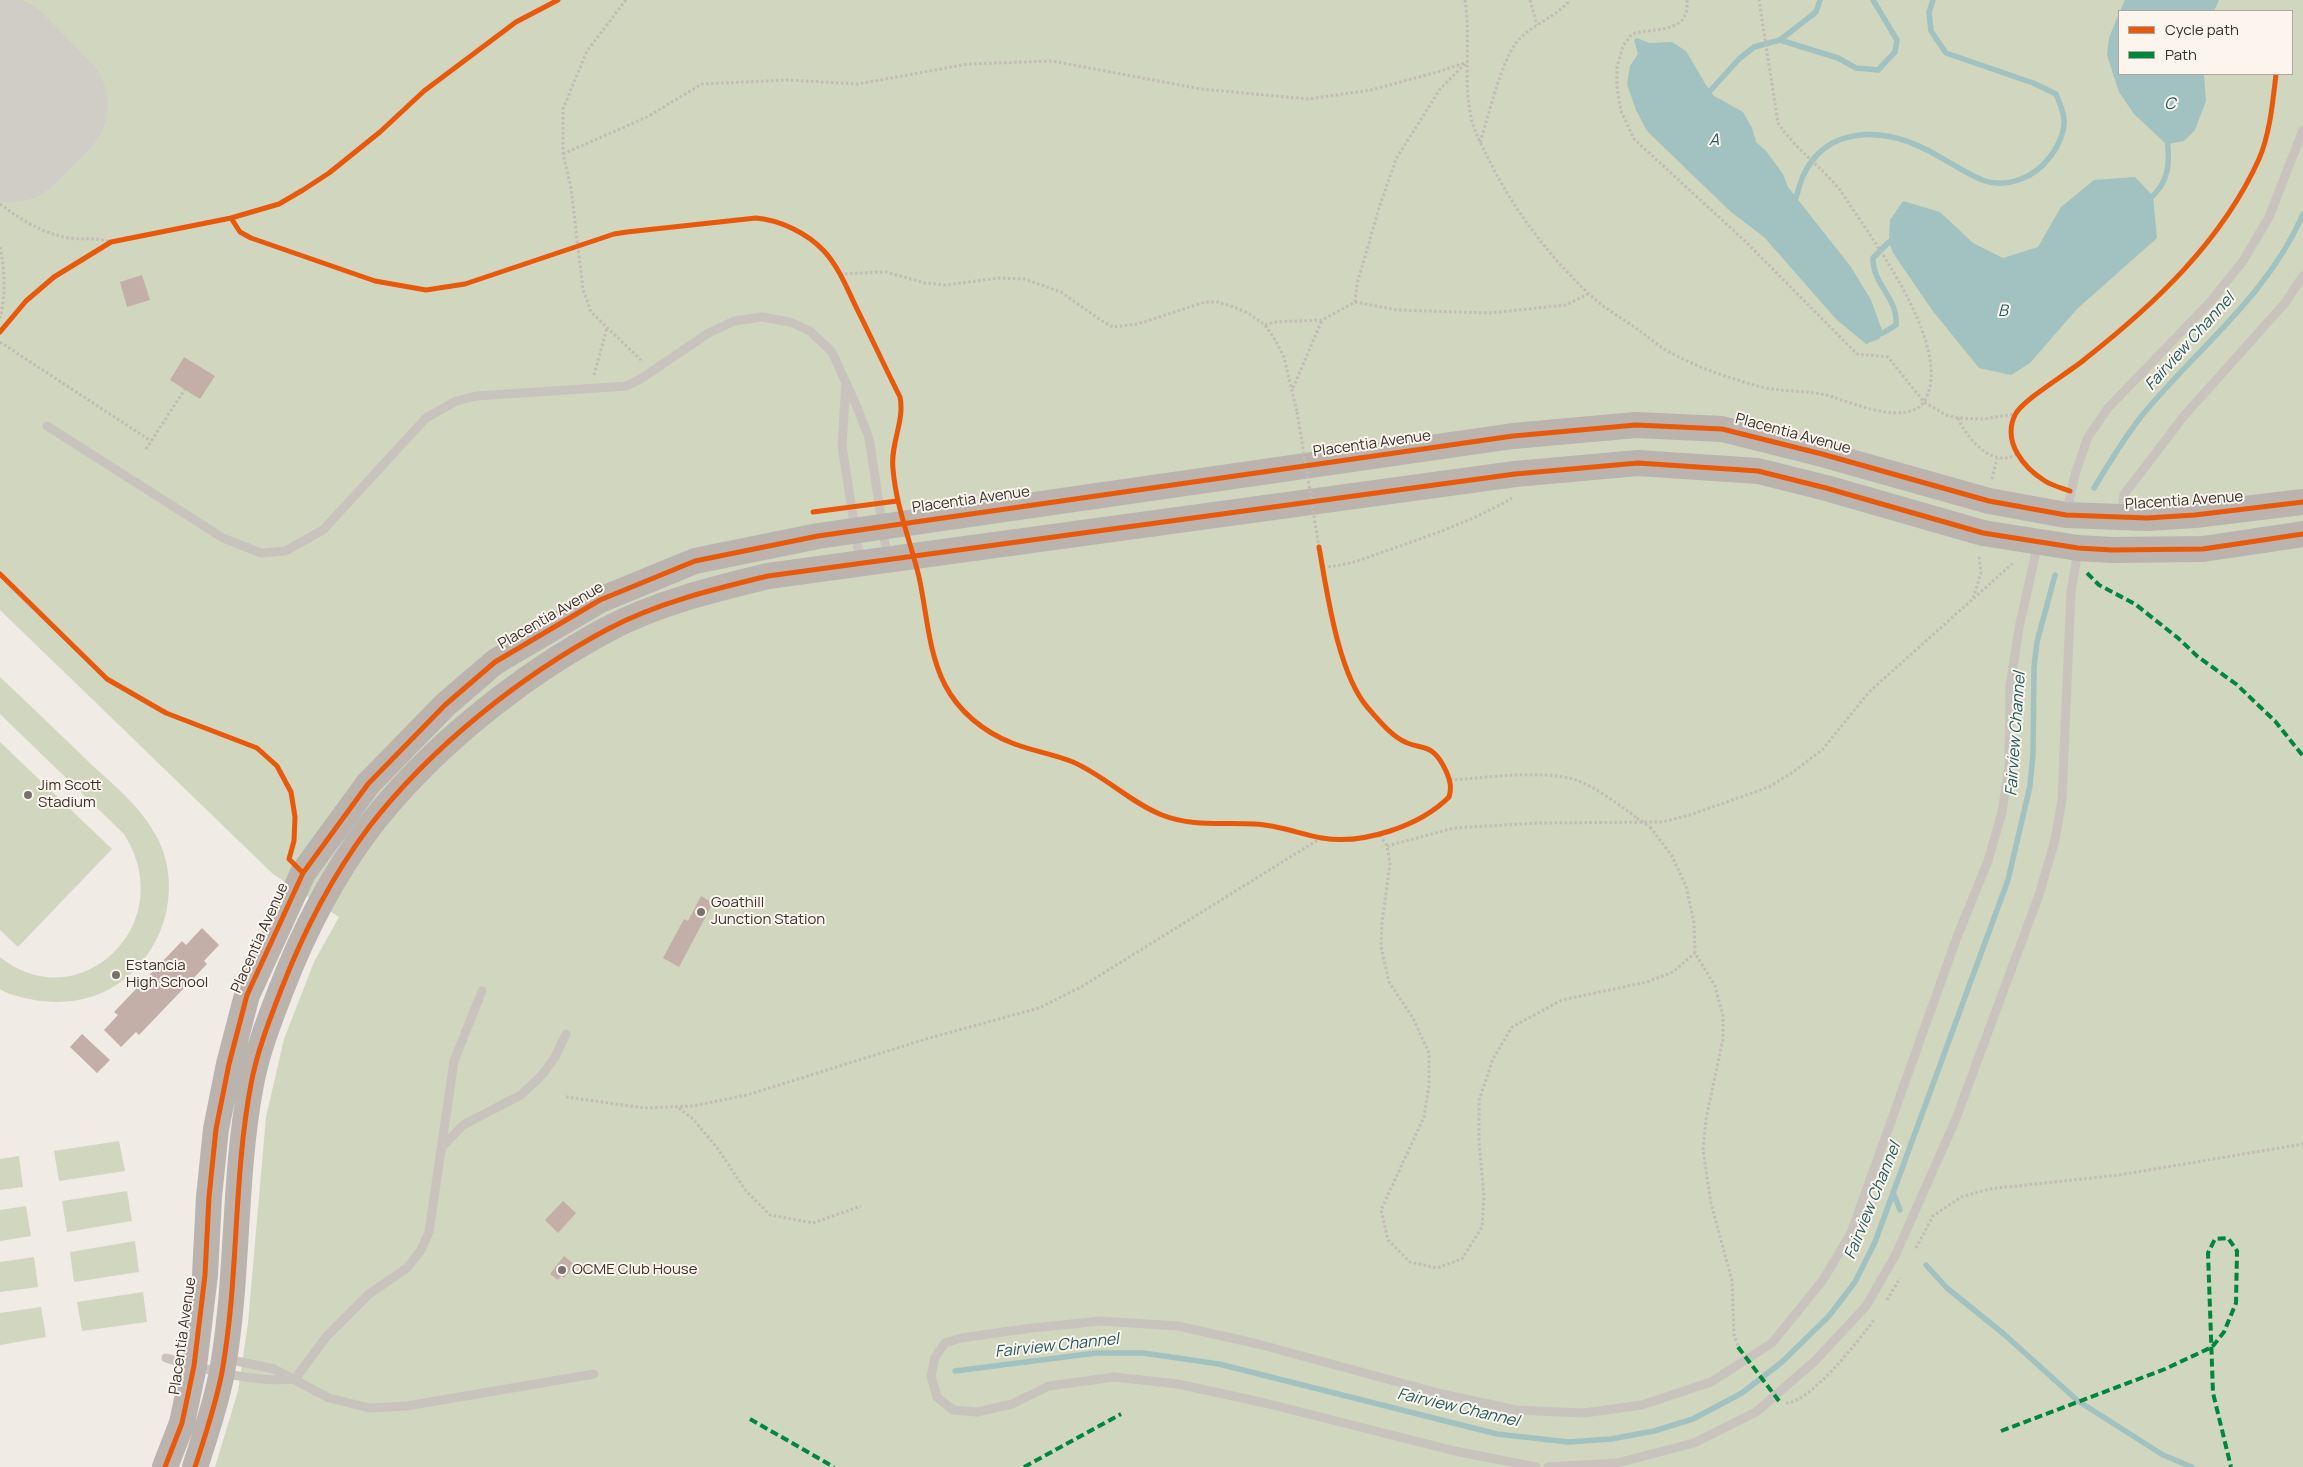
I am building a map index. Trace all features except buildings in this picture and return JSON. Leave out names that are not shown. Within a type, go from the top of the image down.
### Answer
[{"type":"main road","name":"Placentia Avenue","points":[[166,1467],[182,1423],[194,1366],[205,1275],[209,1197],[216,1129],[229,1064],[247,996],[304,873],[368,784],[445,705],[495,662],[600,600],[695,561],[752,548],[855,530],[1514,436],[1636,425],[1722,429],[1822,454],[1989,501],[2066,515],[2121,518],[2196,515],[2303,502]]},
{"type":"main road","points":[[195,1467],[223,1366],[231,1293],[239,1162],[251,1082],[262,1041],[295,954],[328,891],[369,828],[430,758],[523,681],[609,628],[655,609],[726,586],[768,576],[1505,475],[1638,462],[1758,471],[1826,488],[1983,533],[2078,548],[2112,550],[2203,548],[2303,534]]},
{"type":"lane","points":[[2066,515],[2076,471],[2088,437],[2108,408],[2211,301],[2243,261],[2269,217],[2303,130]]},
{"type":"lane","points":[[2121,518],[2124,494],[2129,487],[2183,417],[2286,303],[2303,276]]},
{"type":"lane","points":[[47,426],[223,538],[261,553],[285,551],[323,530],[426,418],[456,401],[476,396],[627,386],[707,334],[734,321],[762,317],[790,322],[810,331],[832,352],[869,438],[888,559]]},
{"type":"lane","points":[[846,383],[842,446],[860,563]]},
{"type":"lane","points":[[1536,1467],[1454,1451],[1265,1403],[1178,1384],[1114,1377],[1049,1386],[1012,1404],[978,1412],[952,1410],[937,1397],[931,1376],[935,1357],[945,1343],[961,1338],[1101,1321],[1178,1326],[1258,1344],[1442,1394],[1516,1410],[1584,1413],[1642,1405],[1711,1382],[1772,1343],[1823,1280],[1852,1233],[1956,937],[1988,861],[2002,812],[2009,768],[2010,686],[2019,628],[2038,543]]},
{"type":"lane","points":[[1548,1467],[1617,1463],[1694,1443],[1756,1412],[1815,1361],[1866,1306],[1898,1248],[1955,1121],[2039,895],[2055,840],[2062,800],[2071,592],[2078,548]]},
{"type":"lane","points":[[223,1366],[273,1381],[295,1379],[326,1337],[369,1294],[407,1268],[421,1250],[429,1232],[454,1060],[482,991]]},
{"type":"lane","points":[[442,1147],[463,1125],[521,1096],[542,1075],[555,1056],[566,1034]]},
{"type":"lane","points":[[166,1358],[194,1366],[274,1370],[295,1379],[329,1398],[369,1408],[407,1406],[594,1374]]},
{"type":"path","points":[[626,0],[587,51],[563,109],[563,154],[571,188],[583,289],[591,312],[652,371]]},
{"type":"path","points":[[1465,0],[1468,15],[1467,62],[1471,118],[1480,143],[1501,185],[1539,240],[1588,294],[1673,355],[1757,386],[1828,395],[1870,410],[1897,413],[1910,411],[1924,402],[1930,387],[1932,368],[1929,351],[1916,313],[1884,258],[1840,190],[1820,167],[1788,138],[1778,123],[1758,0]]},
{"type":"path","points":[[1530,0],[1537,25]]},
{"type":"path","points":[[1480,143],[1504,68],[1516,43],[1537,25],[1563,8],[1570,0]]},
{"type":"path","points":[[1687,0],[1688,9],[1679,23],[1670,28],[1632,34],[1623,46],[1617,67],[1617,87],[1621,111],[1634,140],[1746,242],[1857,354],[1888,357],[1924,402],[1946,415],[1958,418],[2014,417],[2022,407]]},
{"type":"path","points":[[563,154],[647,117],[702,84],[788,80],[858,84],[968,64],[1052,61],[1201,89],[1308,100],[1371,90],[1467,62]]},
{"type":"path","points":[[1355,302],[1362,265],[1396,159],[1440,90],[1467,62]]},
{"type":"path","points":[[0,204],[26,222],[45,232],[70,238],[101,239],[111,242]]},
{"type":"path","points":[[102,248],[111,242],[120,240]]},
{"type":"path","points":[[570,249],[587,243]]},
{"type":"path","points":[[0,247],[5,269],[3,305],[0,318]]},
{"type":"path","points":[[834,266],[844,282]]},
{"type":"path","points":[[840,274],[886,272],[925,283],[946,285],[999,278],[1024,279],[1061,292],[1102,322],[1113,327],[1138,324],[1205,302],[1218,302],[1248,313],[1265,326],[1284,357],[1293,388],[1320,554]]},
{"type":"path","points":[[1265,326],[1274,322],[1322,320],[1355,302],[1397,310],[1490,313],[1566,305],[1588,294]]},
{"type":"path","points":[[1293,388],[1322,320]]},
{"type":"path","points":[[590,389],[608,327]]},
{"type":"path","points":[[0,342],[151,441]]},
{"type":"path","points":[[146,449],[185,389]]},
{"type":"path","points":[[1958,418],[1963,429],[1975,442],[1997,459],[2004,460],[2019,456],[2015,448]]},
{"type":"path","points":[[1992,479],[1997,459]]},
{"type":"path","points":[[1323,567],[1342,566],[1440,532],[1492,510],[1517,495]]},
{"type":"path","points":[[1973,599],[1981,573],[1979,555]]},
{"type":"path","points":[[1322,560],[1324,576]]},
{"type":"path","points":[[1387,846],[1454,828],[1538,823],[1662,822],[1690,815],[1769,787],[1794,772],[1823,749],[1869,692],[2014,563]]},
{"type":"path","points":[[1446,773],[1450,783],[1526,776],[1576,780],[1616,802],[1650,827],[1672,856],[1686,886],[1694,923],[1695,953],[1715,986],[1723,1016],[1723,1039],[1706,1119],[1703,1150],[1711,1203],[1732,1281],[1734,1334],[1738,1347]]},
{"type":"path","points":[[1374,836],[1387,832]]},
{"type":"path","points":[[1380,835],[1387,846],[1390,864],[1382,922],[1381,947],[1390,982],[1413,1018],[1428,1053],[1429,1084],[1424,1117],[1381,1210],[1388,1240],[1410,1262],[1437,1268],[1462,1259],[1482,1227],[1484,1196],[1479,1142],[1479,1100],[1493,1059],[1512,1028],[1562,1000],[1647,982],[1673,972],[1695,953]]},
{"type":"path","points":[[1313,836],[1330,839]]},
{"type":"path","points":[[566,1098],[645,1108],[679,1108],[747,1095],[926,1039],[1039,1008],[1081,987],[1321,838]]},
{"type":"path","points":[[679,1108],[694,1119],[718,1149],[746,1191],[770,1216],[813,1223],[861,1206]]},
{"type":"path","points":[[1914,1250],[1933,1216],[1961,1197],[1989,1188],[2119,1175],[2303,1144]]},
{"type":"path","points":[[1883,1306],[1902,1275]]},
{"type":"path","points":[[1779,1401],[1788,1404],[1800,1400],[1824,1379],[1862,1336],[1878,1313]]},
{"type":"green space","points":[[0,0],[2303,0],[2303,1467],[215,1467],[238,1391],[248,1323],[266,1117],[284,1039],[314,962],[339,917],[273,874],[0,610]]},
{"type":"green space","points":[[0,677],[134,805],[154,832],[163,851],[168,870],[169,890],[167,910],[161,930],[152,948],[140,964],[126,978],[98,995],[67,1002],[52,1002],[20,997],[0,989],[0,957],[30,974],[60,977],[88,970],[113,954],[131,930],[140,901],[138,868],[124,834],[0,714]]},
{"type":"green space","name":"Jim Scott Stadium","points":[[0,742],[112,849],[18,947],[0,930]]},
{"type":"green space","points":[[119,1141],[125,1171],[59,1181],[54,1151]]},
{"type":"green space","points":[[19,1156],[23,1187],[0,1190],[0,1159]]},
{"type":"green space","points":[[127,1191],[132,1221],[67,1232],[62,1201]]},
{"type":"green space","points":[[26,1206],[31,1236],[0,1241],[0,1210]]},
{"type":"green space","points":[[135,1241],[139,1272],[74,1282],[70,1252]]},
{"type":"green space","points":[[34,1257],[38,1287],[0,1292],[0,1262]]},
{"type":"green space","points":[[143,1292],[147,1322],[82,1331],[77,1302]]},
{"type":"green space","points":[[41,1307],[46,1337],[0,1345],[0,1313]]},
{"type":"water","points":[[2125,0],[2219,0],[2214,10],[2120,10]]},
{"type":"water","name":"C","points":[[2118,16],[2118,75],[2204,75],[2206,101],[2195,130],[2184,141],[2168,144],[2164,142],[2134,114],[2119,92],[2107,55],[2109,38]]},
{"type":"water","name":"A","points":[[1637,38],[1649,43],[1672,42],[1686,51],[1714,96],[1743,112],[1752,128],[1756,142],[1766,151],[1783,174],[1788,187],[1851,267],[1871,300],[1883,333],[1879,339],[1866,344],[1836,319],[1764,237],[1731,212],[1647,131],[1636,110],[1627,84],[1630,66],[1638,54],[1634,40]]},
{"type":"water","name":"B","points":[[2135,177],[2153,196],[2157,238],[2077,309],[2030,363],[2011,375],[1979,368],[1932,310],[1893,253],[1889,242],[1890,220],[1903,201],[1940,212],[1973,243],[2003,258],[2038,247],[2061,207],[2094,180]]},
{"type":"waterway","points":[[1710,91],[1739,59],[1754,47],[1780,40],[1816,12],[1820,0]]},
{"type":"waterway","points":[[1780,40],[1838,58],[1856,68],[1878,70],[1895,52],[1897,40],[1873,0]]},
{"type":"waterway","points":[[1796,198],[1803,176],[1813,160],[1826,148],[1840,140],[1856,136],[1891,137],[1908,142],[1932,152],[1979,179],[1994,183],[2012,182],[2029,175],[2043,165],[2052,154],[2058,145],[2064,125],[2063,114],[2056,94],[2033,83],[1946,53],[1931,31],[1929,12],[1933,0]]},
{"type":"waterway","points":[[2148,200],[2161,186],[2167,172],[2167,137]]},
{"type":"waterway","name":"Fairview Channel","points":[[2094,488],[2140,418],[2251,297],[2288,244],[2303,214]]},
{"type":"waterway","points":[[1883,333],[1896,325],[1896,316],[1894,307],[1877,276],[1873,258],[1889,242],[1896,240]]},
{"type":"waterway","name":"Fairview Channel","points":[[955,1371],[1096,1353],[1143,1353],[1219,1364],[1497,1434],[1568,1442],[1611,1439],[1654,1431],[1693,1419],[1742,1393],[1782,1362],[1829,1316],[1855,1282],[1875,1242],[2008,880],[2030,786],[2033,754],[2034,667],[2037,642],[2055,575]]},
{"type":"waterway","points":[[1893,1192],[1900,1210]]},
{"type":"waterway","points":[[1926,1265],[1947,1288],[2005,1335],[2078,1401],[2163,1455],[2192,1467]]},
{"type":"runway","points":[[0,59],[45,105],[10,140],[0,130]]},
{"type":"marked path","points":[[2087,573],[2099,585],[2135,604],[2178,638],[2197,656],[2236,684],[2275,721],[2303,756]]},
{"type":"marked path","points":[[2001,1431],[2165,1369],[2212,1347],[2224,1332],[2236,1303],[2237,1251],[2228,1238],[2215,1239],[2208,1253],[2213,1393],[2231,1467]]},
{"type":"marked path","points":[[1738,1347],[1779,1401]]},
{"type":"marked path","points":[[1024,1467],[1121,1414]]},
{"type":"marked path","points":[[750,1419],[834,1467]]},
{"type":"cycle path","points":[[0,332],[26,301],[54,277],[111,242],[231,218],[279,204],[303,190],[329,173],[380,132],[424,91],[516,22],[558,0]]},
{"type":"cycle path","points":[[2070,491],[2045,481],[2023,462],[2017,453],[2011,435],[2015,415],[2027,402],[2078,365],[2137,316],[2206,244],[2244,189],[2259,159],[2268,128],[2276,75]]},
{"type":"cycle path","points":[[231,218],[240,232],[251,238],[375,281],[426,290],[465,284],[614,234],[627,232],[756,218],[774,221],[801,233],[817,244],[838,270],[900,397],[901,415],[893,460],[895,483],[900,510],[919,577],[935,659],[939,672],[951,695],[973,720],[992,733],[1020,746],[1073,762],[1096,774],[1140,804],[1173,819],[1196,823],[1264,825],[1322,838],[1355,839],[1373,836],[1407,825],[1423,817],[1449,797],[1449,777],[1435,754],[1430,750],[1405,742],[1394,735],[1368,708],[1358,693],[1341,654],[1335,632],[1319,547]]},
{"type":"cycle path","points":[[165,1467],[182,1423],[194,1366],[205,1275],[209,1197],[216,1129],[229,1064],[247,995],[303,873],[368,784],[445,705],[495,662],[600,600],[695,561],[818,536],[1513,436],[1636,425],[1722,429],[1822,454],[1989,501],[2066,515],[2147,518],[2195,515],[2303,502]]},
{"type":"cycle path","points":[[195,1467],[217,1396],[222,1372],[231,1300],[241,1156],[251,1084],[268,1025],[290,969],[319,906],[355,846],[369,827],[393,798],[448,742],[510,691],[542,669],[575,648],[627,620],[666,604],[768,576],[1515,474],[1638,463],[1758,471],[1826,488],[1983,533],[2078,548],[2112,550],[2203,549],[2303,534]]},
{"type":"cycle path","points":[[813,512],[897,501]]},
{"type":"cycle path","points":[[0,574],[107,679],[166,713],[257,748],[277,766],[291,792],[295,817],[294,841],[289,859],[303,873]]},
{"type":"place","name":"Jim Scott Stadium","points":[[28,795]]},
{"type":"place","name":"Goathill Junction Station","points":[[701,912]]},
{"type":"place","name":"Estancia High School","points":[[116,975]]},
{"type":"place","name":"OCME Club House","points":[[562,1270]]}]
